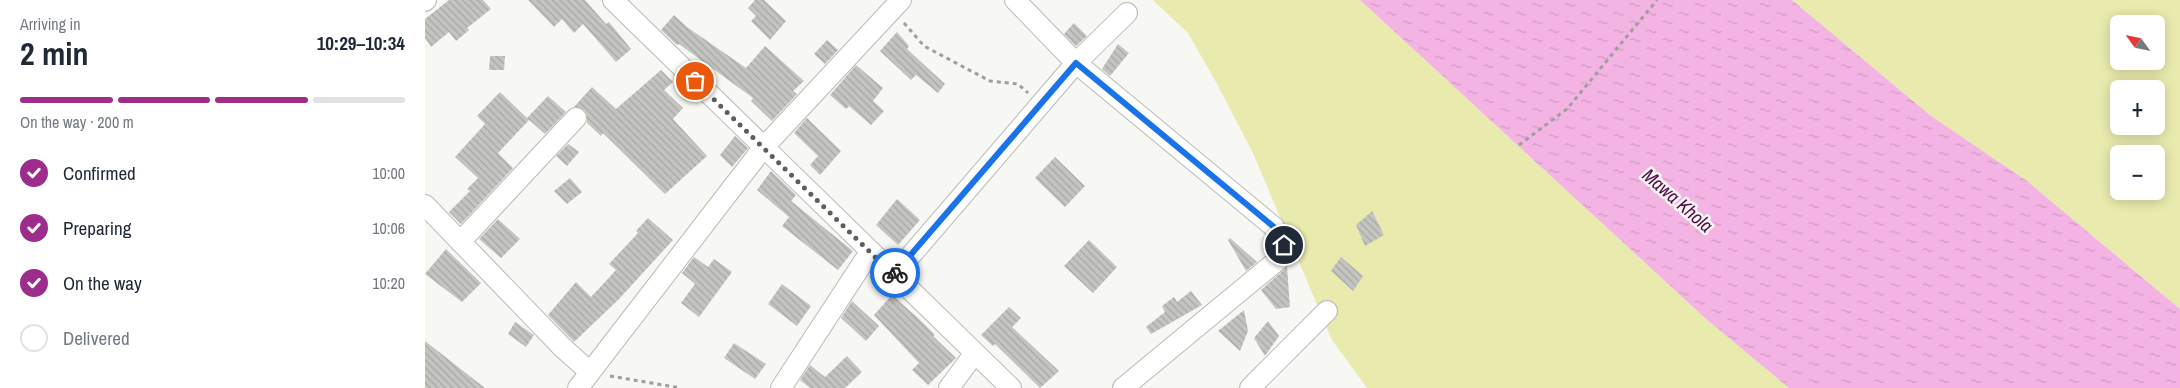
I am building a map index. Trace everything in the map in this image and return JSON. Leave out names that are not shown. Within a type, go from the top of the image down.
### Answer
[{"type":"street","points":[[613,0],[1011,388]]},
{"type":"street","points":[[1015,0],[1076,63],[1274,227],[1284,245],[1279,259],[1123,388]]},
{"type":"street","points":[[425,205],[563,348],[584,380],[763,148],[897,5]]},
{"type":"street","points":[[894,275],[1076,63],[1127,13]]},
{"type":"street","points":[[460,242],[576,118]]},
{"type":"street","points":[[781,388],[870,252]]},
{"type":"street","points":[[1250,388],[1327,311]]},
{"type":"street","points":[[949,388],[974,354]]},
{"type":"path","points":[[1519,145],[1567,109],[1657,0]]},
{"type":"path","points":[[897,5],[924,46],[990,81],[1018,84],[1040,105]]},
{"type":"path","points":[[584,380],[681,388]]},
{"type":"green space","points":[[1153,0],[1360,0],[1706,319],[1789,388],[1367,388],[1332,340],[1253,153],[1216,82],[1188,33]]},
{"type":"green space","points":[[1792,0],[2180,0],[2180,309],[2027,181],[1931,116]]},
{"type":"water","name":"Mawa Khola","points":[[1360,0],[1792,0],[1931,116],[2027,181],[2180,309],[2180,388],[1789,388],[1706,319]]},
{"type":"building","points":[[449,0],[483,0],[491,9],[467,28],[469,30],[456,41],[449,32],[431,47],[425,38],[425,19]]},
{"type":"building","points":[[528,0],[585,0],[606,24],[609,22],[631,49],[616,62],[583,24],[574,33],[562,19],[554,27]]},
{"type":"building","points":[[755,0],[764,0],[786,21],[770,40],[751,21],[756,16],[748,8]]},
{"type":"building","points":[[674,15],[687,27],[746,68],[765,46],[804,81],[793,91],[797,94],[772,121],[751,101],[753,98],[679,44],[677,45],[661,30]]},
{"type":"building","points":[[1074,23],[1087,36],[1076,46],[1064,34]]},
{"type":"building","points":[[897,32],[909,46],[907,49],[945,84],[938,93],[916,75],[911,80],[880,51]]},
{"type":"building","points":[[827,40],[838,50],[825,64],[814,54]]},
{"type":"building","points":[[1118,44],[1129,53],[1110,76],[1102,69]]},
{"type":"building","points":[[490,56],[505,56],[504,70],[489,70]]},
{"type":"building","points":[[856,65],[883,88],[873,101],[884,111],[871,125],[849,106],[846,109],[830,95]]},
{"type":"building","points":[[661,70],[673,82],[664,90],[683,108],[673,119],[707,156],[665,194],[603,133],[601,136],[587,123],[587,115],[584,110],[574,107],[592,87],[616,109]]},
{"type":"building","points":[[500,92],[529,120],[498,153],[513,168],[461,224],[449,212],[470,191],[467,189],[478,178],[455,157],[485,124],[477,116]]},
{"type":"building","points":[[548,96],[566,112],[545,134],[527,118]]},
{"type":"building","points":[[807,118],[841,151],[820,175],[810,165],[818,156],[794,133]]},
{"type":"building","points":[[735,136],[748,148],[732,167],[720,155]]},
{"type":"building","points":[[568,144],[579,152],[567,166],[556,156]]},
{"type":"building","points":[[1055,157],[1085,186],[1065,207],[1035,178]]},
{"type":"building","points":[[771,171],[796,195],[791,201],[853,251],[838,270],[782,226],[789,217],[757,190]]},
{"type":"building","points":[[570,178],[582,192],[567,204],[554,191]]},
{"type":"building","points":[[897,199],[920,220],[898,245],[876,225]]},
{"type":"building","points":[[1372,211],[1384,235],[1365,246],[1356,225]]},
{"type":"building","points":[[648,218],[673,240],[619,299],[574,342],[548,315],[576,282],[591,297],[616,270],[609,264],[638,233],[636,231]]},
{"type":"building","points":[[498,219],[520,239],[501,258],[479,239]]},
{"type":"building","points":[[1230,238],[1257,262],[1246,271],[1228,240]]},
{"type":"building","points":[[1089,240],[1117,267],[1093,293],[1064,266]]},
{"type":"building","points":[[446,249],[481,283],[462,302],[425,274]]},
{"type":"building","points":[[694,257],[708,267],[714,259],[732,272],[699,317],[681,303],[695,284],[682,273]]},
{"type":"building","points":[[1341,257],[1363,276],[1353,291],[1331,271]]},
{"type":"building","points":[[1287,267],[1290,307],[1276,309],[1261,290]]},
{"type":"building","points":[[782,284],[811,306],[797,326],[768,304]]},
{"type":"building","points":[[1191,291],[1202,305],[1151,334],[1146,327],[1165,312],[1162,306],[1174,297],[1177,302]]},
{"type":"building","points":[[892,295],[919,319],[935,335],[933,336],[956,358],[928,385],[912,370],[919,363],[874,315]]},
{"type":"building","points":[[852,301],[879,326],[866,341],[841,318]]},
{"type":"building","points":[[1009,307],[1021,318],[1012,327],[1059,371],[1040,388],[995,344],[993,346],[981,335]]},
{"type":"building","points":[[1244,310],[1248,331],[1240,351],[1218,331]]},
{"type":"building","points":[[1268,321],[1279,336],[1265,356],[1254,338]]},
{"type":"building","points":[[515,322],[534,335],[526,347],[508,334]]},
{"type":"building","points":[[425,341],[485,388],[425,388]]},
{"type":"building","points":[[734,343],[766,364],[755,379],[724,358]]},
{"type":"building","points":[[847,356],[862,372],[845,388],[810,388],[800,380],[810,365],[825,377]]},
{"type":"way so far","points":[[695,81],[874,256],[894,275],[895,273]]},
{"type":"route","points":[[895,273],[1076,63],[1274,227],[1284,245]]}]
